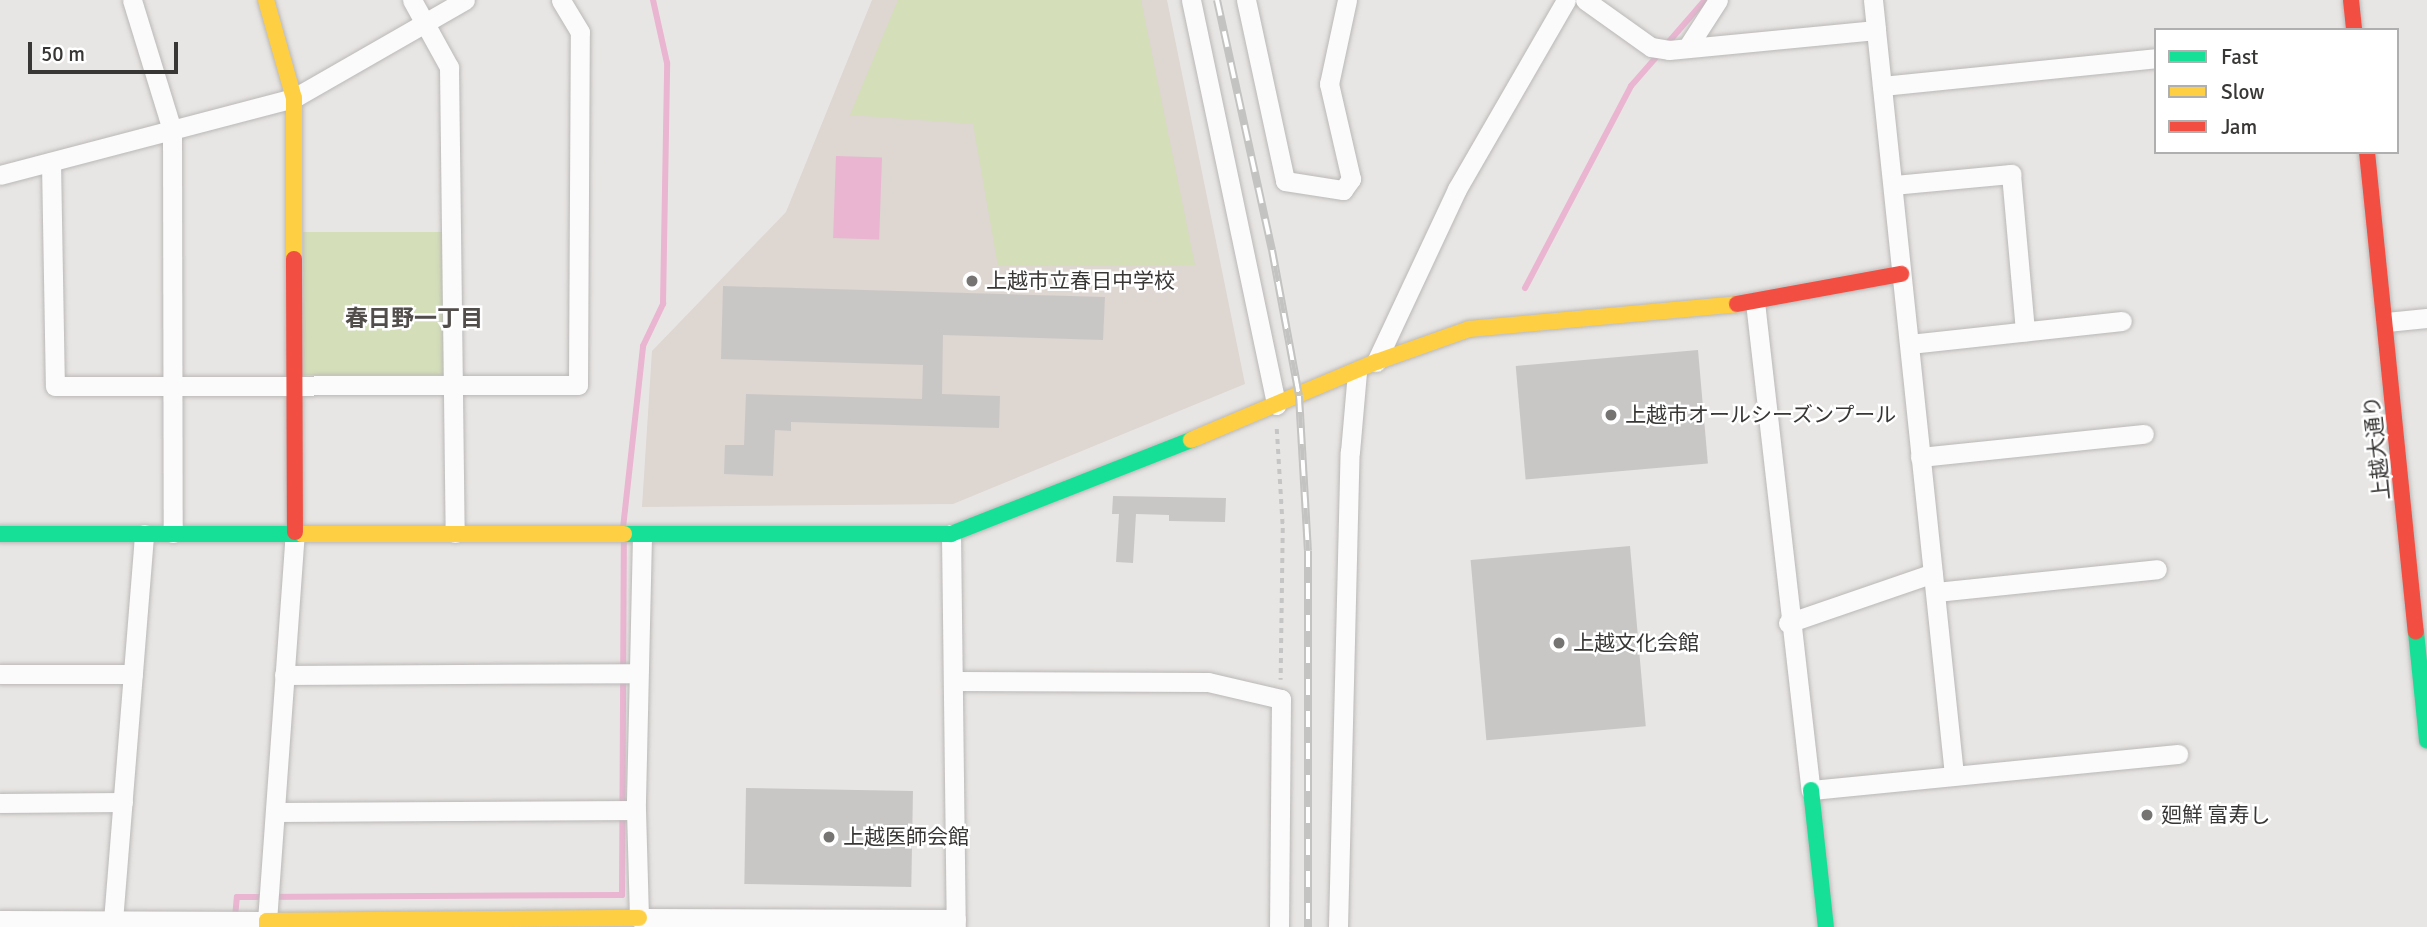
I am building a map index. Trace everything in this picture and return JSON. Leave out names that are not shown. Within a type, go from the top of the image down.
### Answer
[{"type":"street","points":[[132,0],[172,130],[173,533]]},
{"type":"street","points":[[265,0],[294,98],[295,532],[267,924]]},
{"type":"street","points":[[412,0],[449,67],[455,533]]},
{"type":"street","points":[[0,175],[294,98],[465,0]]},
{"type":"street","points":[[51,162],[55,386],[578,386],[580,32],[561,0]]},
{"type":"street","points":[[1191,0],[1276,405]]},
{"type":"street","points":[[1246,0],[1285,181],[1343,190],[1351,179],[1329,84],[1347,0]]},
{"type":"street","points":[[1376,362],[1457,189],[1566,0]]},
{"type":"street","points":[[1585,0],[1651,47],[1687,48],[1876,30]]},
{"type":"street","points":[[1687,48],[1718,0]]},
{"type":"street","points":[[1873,0],[1954,774]]},
{"type":"street","points":[[2351,0],[2354,28]]},
{"type":"street","points":[[1882,86],[2154,58]]},
{"type":"street","name":"上越大通り","points":[[2367,154],[2427,740]]},
{"type":"street","points":[[1894,185],[2011,174],[2025,331]]},
{"type":"street","points":[[0,534],[951,534],[1276,405],[1376,362],[1469,329],[1755,302],[1901,274]]},
{"type":"street","points":[[1755,302],[1788,623],[1811,790],[1826,927]]},
{"type":"street","points":[[2386,322],[2427,318]]},
{"type":"street","points":[[1910,344],[2122,321]]},
{"type":"street","points":[[1338,927],[1350,452],[1357,372]]},
{"type":"street","points":[[1920,457],[2144,434]]},
{"type":"street","points":[[113,921],[144,534]]},
{"type":"street","points":[[0,920],[267,924],[639,918],[956,923],[955,681],[951,534]]},
{"type":"street","points":[[639,918],[636,810],[642,536]]},
{"type":"street","points":[[1788,623],[1935,583],[2157,569]]},
{"type":"street","points":[[284,675],[638,673]]},
{"type":"street","points":[[0,674],[133,674]]},
{"type":"street","points":[[955,681],[1208,682],[1281,699],[1279,927]]},
{"type":"street","points":[[1811,790],[2178,754]]},
{"type":"street","points":[[0,803],[123,802]]},
{"type":"street","points":[[275,812],[636,810]]},
{"type":"path","points":[[1276,405],[1283,528],[1281,699]]},
{"type":"shaded area","name":"上越市立春日中学校","points":[[872,0],[1167,0],[1245,384],[953,504],[642,507],[652,351],[786,212]]},
{"type":"shaded area","points":[[836,156],[882,158],[879,240],[833,238]]},
{"type":"green space","points":[[898,0],[1141,0],[1195,265],[998,266],[973,124],[850,115]]},
{"type":"green space","points":[[303,232],[444,232],[444,375],[303,375]]},
{"type":"building","points":[[723,286],[1105,297],[1103,340],[943,335],[942,394],[1000,396],[999,428],[791,422],[791,431],[775,430],[773,476],[724,474],[725,445],[744,445],[746,394],[922,399],[923,365],[721,359]]},
{"type":"building","name":"上越市オールシーズンプール","points":[[1698,350],[1708,464],[1526,480],[1516,366]]},
{"type":"building","points":[[1113,496],[1226,498],[1225,522],[1169,521],[1169,515],[1136,514],[1133,563],[1116,562],[1119,514],[1112,514]]},
{"type":"building","name":"上越文化会館","points":[[1630,546],[1646,726],[1486,740],[1471,560]]},
{"type":"building","name":"上越医師会館","points":[[746,788],[913,791],[911,887],[744,884]]},
{"type":"waterway","points":[[623,528],[643,346],[663,304],[667,63],[653,0]]},
{"type":"waterway","points":[[1666,45],[1705,0]]},
{"type":"waterway","points":[[1525,288],[1631,86],[1659,54]]},
{"type":"waterway","points":[[235,918],[237,897],[622,895],[624,539]]},
{"type":"railway","points":[[1217,0],[1272,250],[1299,396],[1308,551],[1308,927]]},
{"type":"traffic: fast","points":[[624,534],[951,534],[1191,440]]},
{"type":"traffic: fast","points":[[0,534],[302,534]]},
{"type":"traffic: fast","points":[[2416,632],[2427,740]]},
{"type":"traffic: fast","points":[[1811,790],[1826,927]]},
{"type":"traffic: slow","points":[[266,0],[294,98],[294,259]]},
{"type":"traffic: slow","points":[[1191,440],[1376,362],[1469,329],[1737,304]]},
{"type":"traffic: slow","points":[[302,534],[624,534]]},
{"type":"traffic: slow","points":[[267,927],[267,921],[639,918]]},
{"type":"traffic: jam","points":[[2351,0],[2354,28]]},
{"type":"traffic: jam","points":[[2367,154],[2416,632]]},
{"type":"traffic: jam","points":[[294,259],[295,532]]},
{"type":"traffic: jam","points":[[1737,304],[1901,274]]},
{"type":"place","name":"上越市立春日中学校","points":[[972,281]]},
{"type":"place","name":"上越市オールシーズンプール","points":[[1611,415]]},
{"type":"place","name":"上越文化会館","points":[[1559,643]]},
{"type":"place","name":"廻鮮 富寿し","points":[[2147,815]]},
{"type":"place","name":"上越医師会館","points":[[829,837]]},
{"type":"district","name":"春日野一丁目","points":[[414,319]]}]
